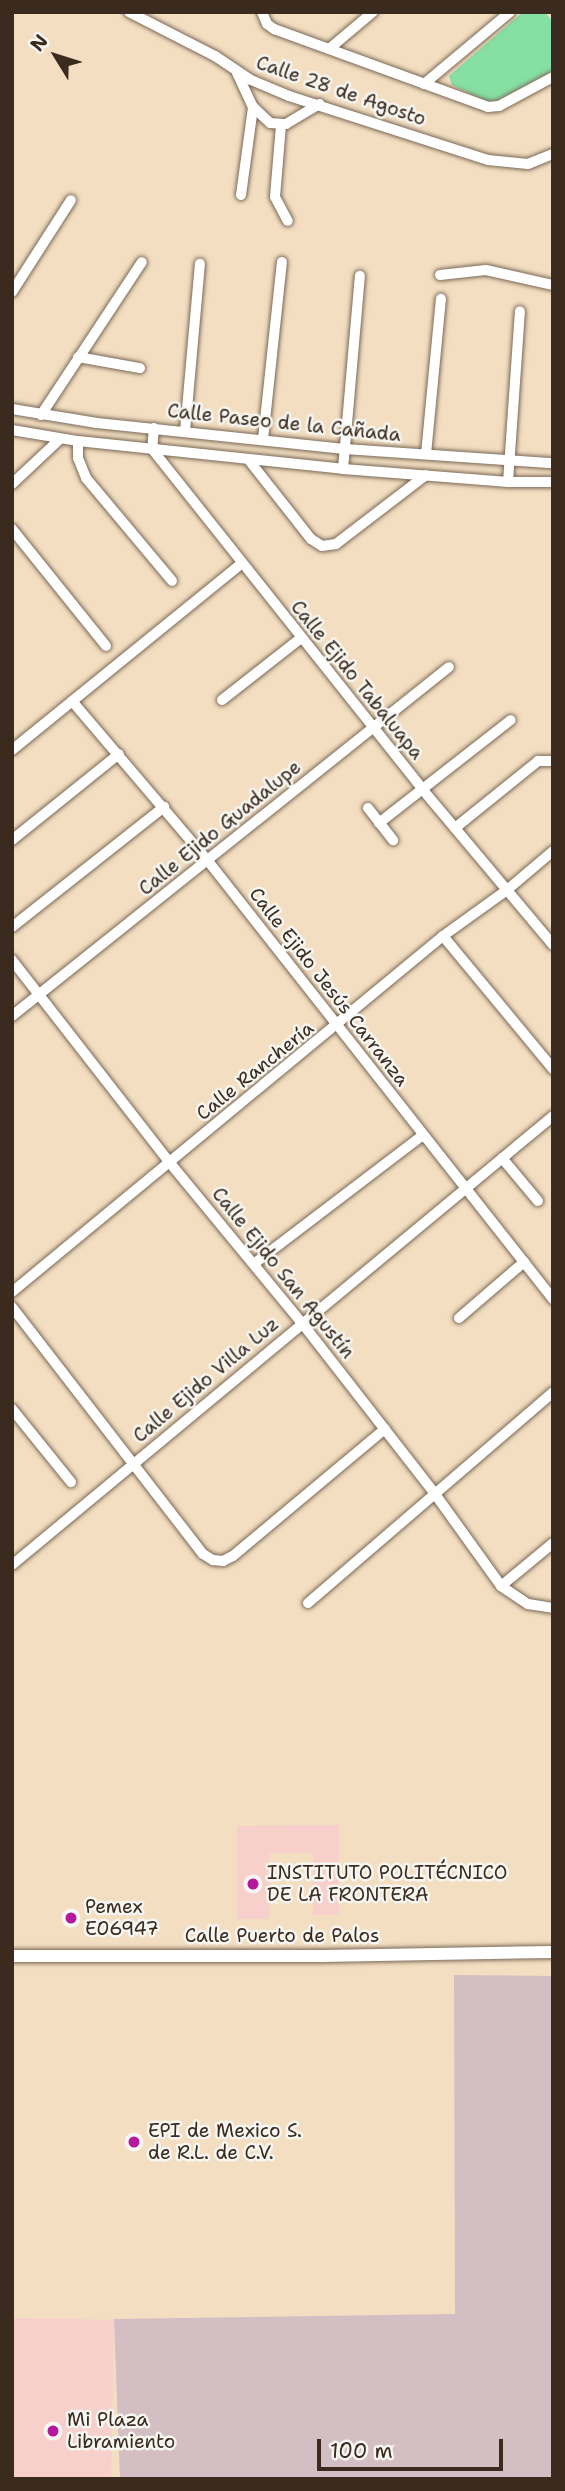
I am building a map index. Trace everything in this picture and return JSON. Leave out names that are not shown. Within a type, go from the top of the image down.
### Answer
[{"type":"street","name":"Calle 28 de Agosto","points":[[129,12],[215,56],[237,73],[289,96],[488,160],[527,164],[553,155]]},
{"type":"street","points":[[262,12],[270,26],[493,107],[553,77]]},
{"type":"street","points":[[329,49],[373,12]]},
{"type":"street","points":[[424,84],[510,12]]},
{"type":"street","points":[[237,73],[253,107],[264,120],[281,125],[319,104]]},
{"type":"street","points":[[241,195],[253,107]]},
{"type":"street","points":[[281,125],[275,197],[288,221]]},
{"type":"street","points":[[12,292],[71,200]]},
{"type":"street","points":[[262,439],[282,261]]},
{"type":"street","points":[[41,415],[142,262]]},
{"type":"street","points":[[186,431],[200,264]]},
{"type":"street","points":[[440,275],[486,270],[553,285]]},
{"type":"street","points":[[342,469],[359,276]]},
{"type":"street","points":[[426,454],[441,299]]},
{"type":"street","points":[[508,482],[520,311]]},
{"type":"street","points":[[78,357],[140,368]]},
{"type":"street","name":"Calle Paseo de la Cañada","points":[[12,410],[345,449],[553,463]]},
{"type":"street","points":[[152,449],[154,428]]},
{"type":"street","name":"Calle Paseo de la Cañada","points":[[12,430],[61,439],[342,469],[508,482],[553,482]]},
{"type":"street","points":[[12,484],[61,439]]},
{"type":"street","points":[[78,441],[78,458],[86,478],[172,580]]},
{"type":"street","name":"Calle Ejido Tabaluapa","points":[[152,449],[423,790],[553,945]]},
{"type":"street","points":[[248,458],[311,539],[322,546],[336,544],[426,475]]},
{"type":"street","points":[[12,529],[106,646]]},
{"type":"street","points":[[12,750],[242,563]]},
{"type":"street","points":[[222,700],[301,638]]},
{"type":"street","name":"Calle Ejido Guadalupe","points":[[12,1016],[449,667]]},
{"type":"street","name":"Calle Ejido Jesús Carranza","points":[[72,701],[208,861],[553,1299]]},
{"type":"street","points":[[379,823],[511,720]]},
{"type":"street","points":[[12,840],[119,754]]},
{"type":"street","points":[[455,828],[538,761],[553,761]]},
{"type":"street","points":[[12,927],[164,807]]},
{"type":"street","points":[[368,808],[393,840]]},
{"type":"street","name":"Calle Ranchería","points":[[12,1292],[443,936],[507,890],[553,851]]},
{"type":"street","points":[[443,936],[553,1069]]},
{"type":"street","name":"Calle Ejido San Agustín","points":[[12,960],[170,1163],[255,1263],[385,1429],[501,1586],[528,1604],[553,1608]]},
{"type":"street","name":"Calle Ejido Villa Luz","points":[[12,1565],[553,1116]]},
{"type":"street","points":[[255,1263],[423,1135]]},
{"type":"street","points":[[502,1158],[538,1201]]},
{"type":"street","points":[[459,1318],[524,1262]]},
{"type":"street","points":[[12,1307],[203,1554],[218,1561],[233,1556],[385,1429]]},
{"type":"street","points":[[308,1603],[553,1392]]},
{"type":"street","points":[[12,1409],[71,1482]]},
{"type":"street","points":[[501,1586],[553,1543]]},
{"type":"street","name":"Calle Puerto de Palos","points":[[12,1955],[322,1956],[553,1952]]},
{"type":"shaded area","name":"INSTITUTO POLITÉCNICO DE LA FRONTERA","points":[[339,1825],[339,1915],[313,1915],[313,1853],[269,1853],[269,1919],[237,1919],[237,1826]]},
{"type":"shaded area","points":[[454,1975],[553,1976],[553,2479],[120,2479],[114,2319],[455,2314]]},
{"type":"shaded area","name":"Mi Plaza Libramiento","points":[[12,2318],[114,2320],[111,2479],[12,2479]]},
{"type":"green space","points":[[523,12],[545,12],[553,22],[553,71],[496,101],[486,101],[452,85],[449,76]]},
{"type":"place","name":"INSTITUTO POLITÉCNICO DE LA FRONTERA","points":[[253,1884]]},
{"type":"place","name":"Pemex E06947","points":[[71,1918]]},
{"type":"place","name":"EPI de Mexico S. de R.L. de C.V.","points":[[134,2142]]},
{"type":"place","name":"Mi Plaza Libramiento","points":[[53,2431]]}]
